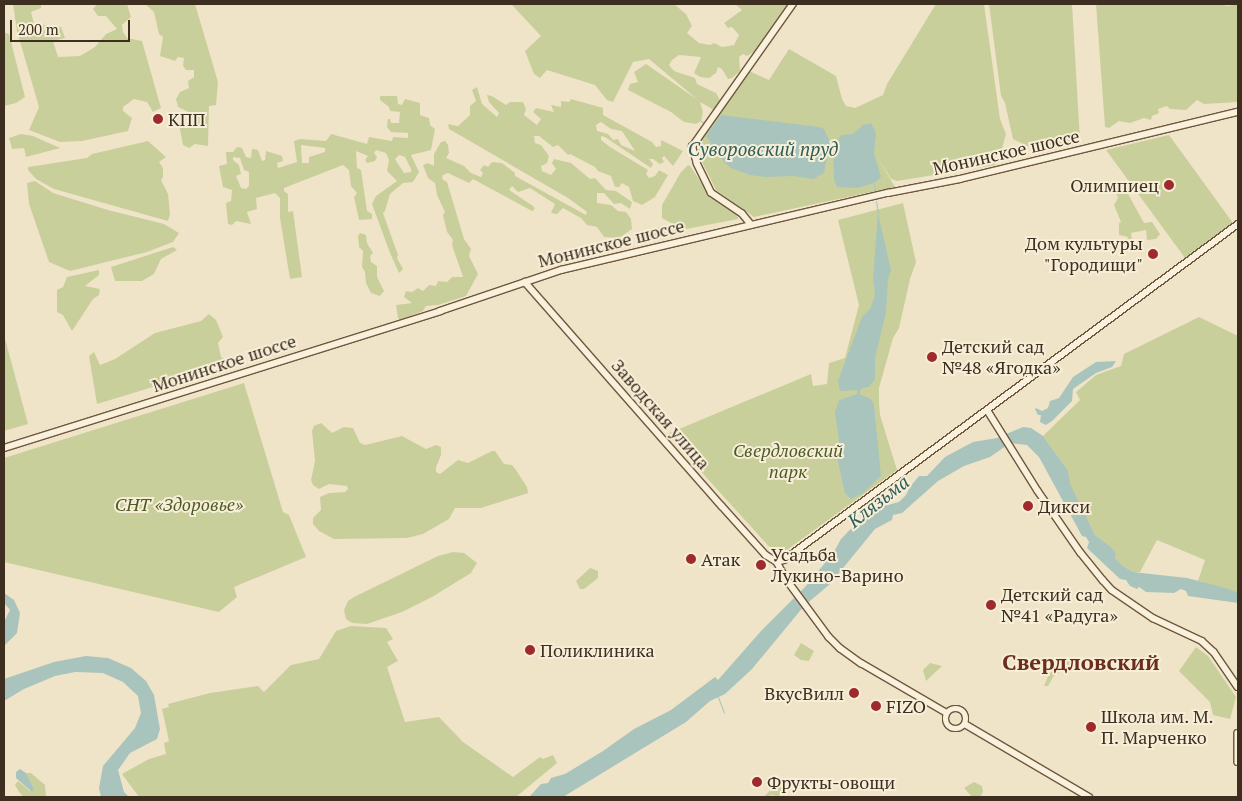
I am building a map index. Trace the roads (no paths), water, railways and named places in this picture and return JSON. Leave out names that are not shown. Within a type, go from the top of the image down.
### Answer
[{"type":"street","points":[[751,225],[742,214],[712,193],[697,164],[692,147],[793,4]]},
{"type":"street","name":"Монинское шоссе","points":[[4,448],[432,313],[561,270],[751,225],[960,179],[1238,112]]},
{"type":"street","points":[[947,714],[849,655],[829,637],[787,580],[777,562],[784,560],[988,411],[1238,224]]},
{"type":"street","name":"Заводская улица","points":[[525,282],[710,494],[765,554],[777,562]]},
{"type":"street","points":[[988,411],[1058,521],[1087,562],[1112,590],[1153,618],[1202,641],[1214,652],[1238,687]]},
{"type":"street","points":[[954,709],[961,710],[966,717],[965,724],[957,729],[951,728],[945,720],[947,714],[954,709]]},
{"type":"street","points":[[965,724],[1089,797]]},
{"type":"street","points":[[1238,733],[1238,762]]},
{"type":"water","name":"Суворовский пруд","points":[[721,115],[824,129],[832,146],[829,147],[824,173],[813,179],[793,176],[766,177],[750,175],[731,168],[723,161],[706,136]]},
{"type":"water","name":"Суворовский пруд","points":[[871,123],[876,133],[874,153],[881,177],[874,183],[857,188],[837,187],[834,180],[833,146],[838,144],[839,138],[842,135],[853,134],[863,125]]},
{"type":"water","points":[[878,213],[891,270],[888,279],[886,312],[875,358],[875,379],[869,387],[862,388],[859,394],[871,399],[874,405],[881,476],[863,493],[851,499],[845,493],[836,453],[839,440],[835,412],[839,400],[857,394],[857,390],[840,391],[838,381],[862,317],[870,309],[875,295],[873,278]]},
{"type":"water","points":[[1116,361],[1112,367],[1096,373],[1073,389],[1072,401],[1052,421],[1046,425],[1040,422],[1041,415],[1038,415],[1035,409],[1042,411],[1048,408],[1050,401],[1059,398],[1073,377],[1096,362]]},
{"type":"water","points":[[1023,427],[1031,428],[1043,436],[1068,470],[1070,484],[1095,535],[1110,546],[1116,554],[1115,558],[1123,566],[1133,572],[1187,578],[1238,592],[1238,603],[1188,596],[1186,591],[1181,589],[1174,593],[1146,592],[1139,587],[1137,589],[1130,586],[1126,580],[1120,579],[1087,548],[1089,542],[1086,537],[1082,536],[1039,457],[1027,445],[1010,443],[990,457],[964,466],[938,481],[902,513],[893,515],[892,520],[875,529],[830,584],[804,606],[752,669],[725,694],[710,701],[686,722],[563,797],[529,797],[541,784],[548,783],[551,778],[565,774],[634,729],[671,710],[715,677],[718,680],[761,631],[806,586],[834,552],[841,539],[865,514],[870,514],[877,507],[882,510],[884,506],[899,502],[919,476],[927,476],[945,457],[973,442],[997,438]]},
{"type":"water","points":[[4,593],[14,600],[20,613],[17,633],[4,646],[4,622],[10,610],[4,603]]},
{"type":"water","points":[[86,656],[108,658],[131,668],[146,681],[154,695],[160,729],[157,739],[130,753],[118,770],[124,792],[129,797],[101,797],[99,788],[103,766],[135,728],[141,713],[138,696],[123,682],[103,673],[75,672],[55,676],[24,689],[4,701],[4,679],[54,662]]},
{"type":"water","points":[[20,769],[26,773],[34,789],[32,792],[16,778],[16,772]]},
{"type":"waterway","points":[[874,183],[875,192]]},
{"type":"waterway","points":[[876,201],[878,213]]},
{"type":"waterway","points":[[718,697],[724,713]]},
{"type":"place","name":"КПП","points":[[158,119]]},
{"type":"place","name":"Олимпиец","points":[[1169,185]]},
{"type":"place","name":"Дом культуры \"Городищи\"","points":[[1153,254]]},
{"type":"place","name":"Детский сад №48 «Ягодка»","points":[[932,357]]},
{"type":"place","name":"Дикси","points":[[1028,506]]},
{"type":"place","name":"Атак","points":[[691,559]]},
{"type":"place","name":"Усадьба Лукино-Варино","points":[[761,565]]},
{"type":"place","name":"Детский сад №41 «Радуга»","points":[[991,605]]},
{"type":"place","name":"Поликлиника","points":[[530,650]]},
{"type":"place","name":"ВкусВилл","points":[[854,693]]},
{"type":"place","name":"FIZO","points":[[876,706]]},
{"type":"place","name":"Школа им. М. П. Марченко","points":[[1091,727]]},
{"type":"place","name":"Фрукты-овощи","points":[[757,782]]},
{"type":"district","name":"Свердловский","points":[[1081,662]]},
{"type":"park label","name":"Свердловский парк","points":[[788,461]]},
{"type":"park label","name":"СНТ «Здоровье»","points":[[179,504]]},
{"type":"water label","name":"Клязьма","points":[[878,501]]}]
